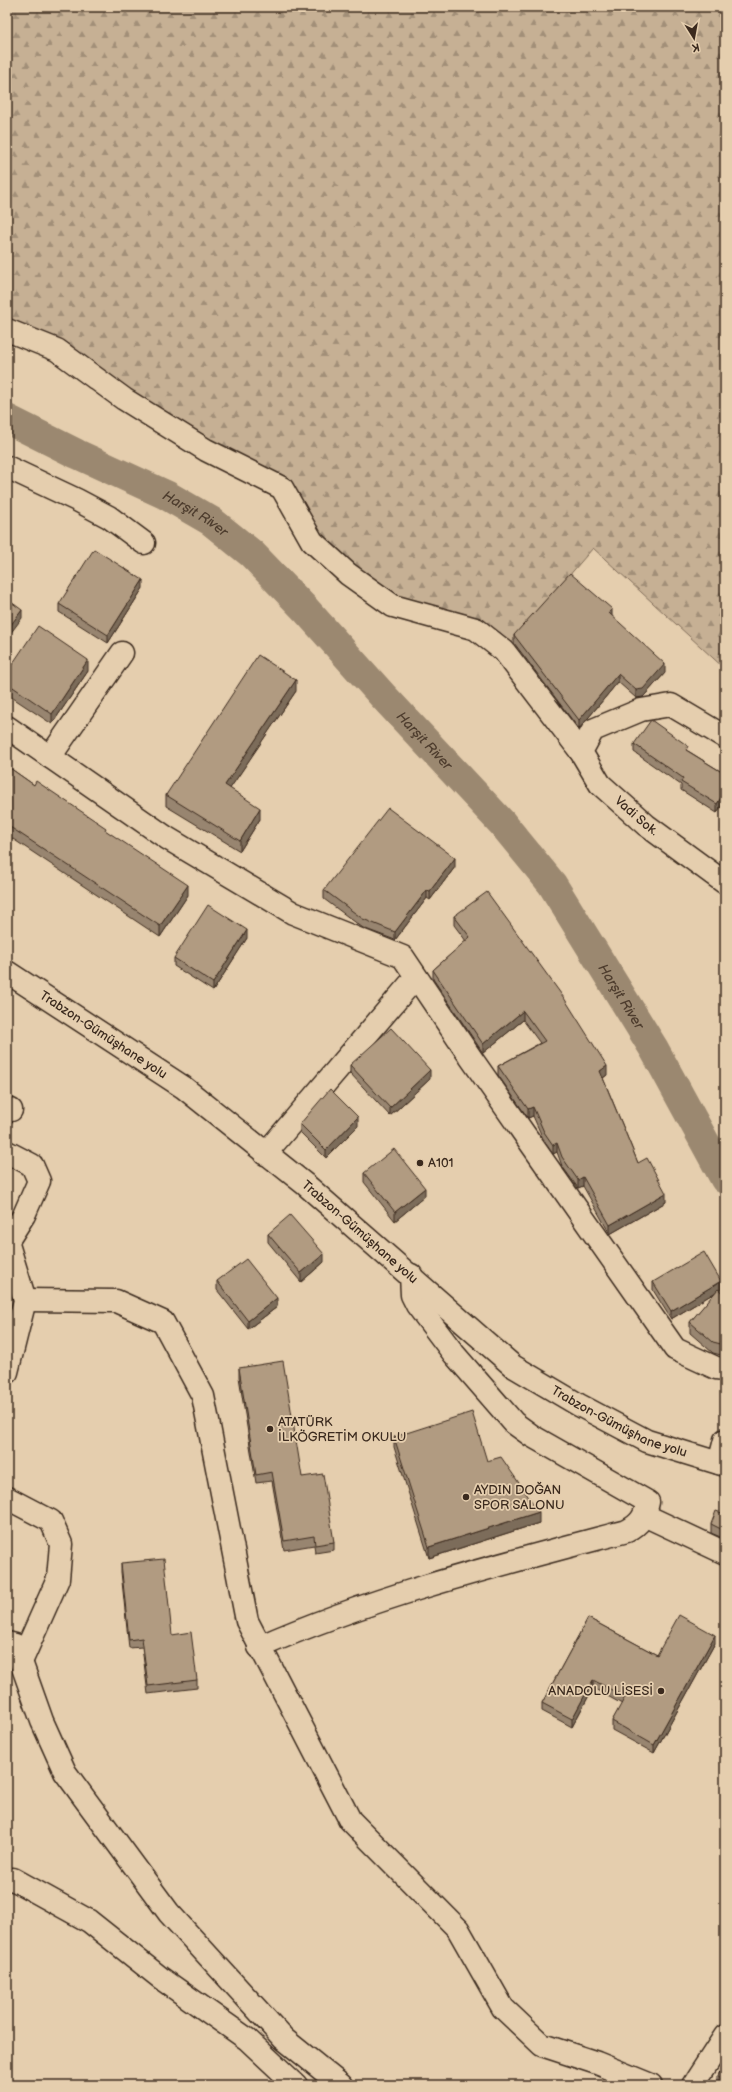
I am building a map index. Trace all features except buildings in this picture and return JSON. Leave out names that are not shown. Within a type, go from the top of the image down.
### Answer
[{"type":"street","name":"Vadi Sok.","points":[[7,330],[57,350],[130,403],[206,450],[282,488],[312,541],[348,574],[393,606],[476,629],[504,651],[581,752],[600,784],[646,825],[725,883]]},
{"type":"street","points":[[7,467],[109,517],[144,543]]},
{"type":"street","points":[[50,757],[122,653]]},
{"type":"street","points":[[581,752],[593,730],[641,710],[671,705],[725,737]]},
{"type":"street","points":[[7,726],[167,838],[293,913],[403,957],[675,1349],[716,1368],[725,1369]]},
{"type":"street","name":"Trabzon-Gümüşhane yolu","points":[[7,972],[183,1087],[265,1154],[306,1185],[411,1275],[513,1366],[579,1405],[647,1441],[722,1464]]},
{"type":"street","points":[[265,1154],[416,977]]},
{"type":"street","points":[[7,1152],[32,1165],[39,1181],[24,1214],[7,1242],[25,1300],[7,1372]]},
{"type":"street","points":[[258,1647],[303,1627],[442,1581],[627,1531],[637,1525],[646,1516],[648,1502],[532,1436],[514,1423],[459,1360],[417,1305],[412,1295],[411,1275]]},
{"type":"street","points":[[25,1300],[116,1301],[163,1322],[203,1396],[247,1621],[258,1647],[350,1820],[458,1929],[502,2008],[542,2045],[597,2063],[651,2085]]},
{"type":"street","points":[[722,1464],[725,1440]]},
{"type":"street","points":[[7,1499],[51,1521],[61,1544],[58,1579],[21,1662]]},
{"type":"street","points":[[646,1516],[725,1553]]},
{"type":"street","points":[[7,1643],[15,1645],[42,1721],[65,1772],[169,1913],[284,2039],[341,2085]]},
{"type":"street","points":[[7,1880],[13,1879],[88,1921],[162,1979],[247,2039],[296,2085]]},
{"type":"street","points":[[693,2085],[725,2036]]},
{"type":"green space","points":[[7,7],[725,7],[725,669],[593,548],[504,651],[393,606],[348,574],[282,488],[7,330]]},
{"type":"waterway","name":"Harşit River","points":[[7,419],[77,454],[166,495],[211,521],[252,554],[306,610],[383,696],[502,823],[552,884],[654,1049],[725,1179]]},
{"type":"place","name":"A101","points":[[420,1163]]},
{"type":"place","name":"ATATÜRK İLKÖGRETİM OKULU","points":[[270,1429]]},
{"type":"place","name":"AYDIN DOĞAN SPOR SALONU","points":[[466,1497]]},
{"type":"place","name":"ANADOLU LİSESİ","points":[[661,1691]]}]
